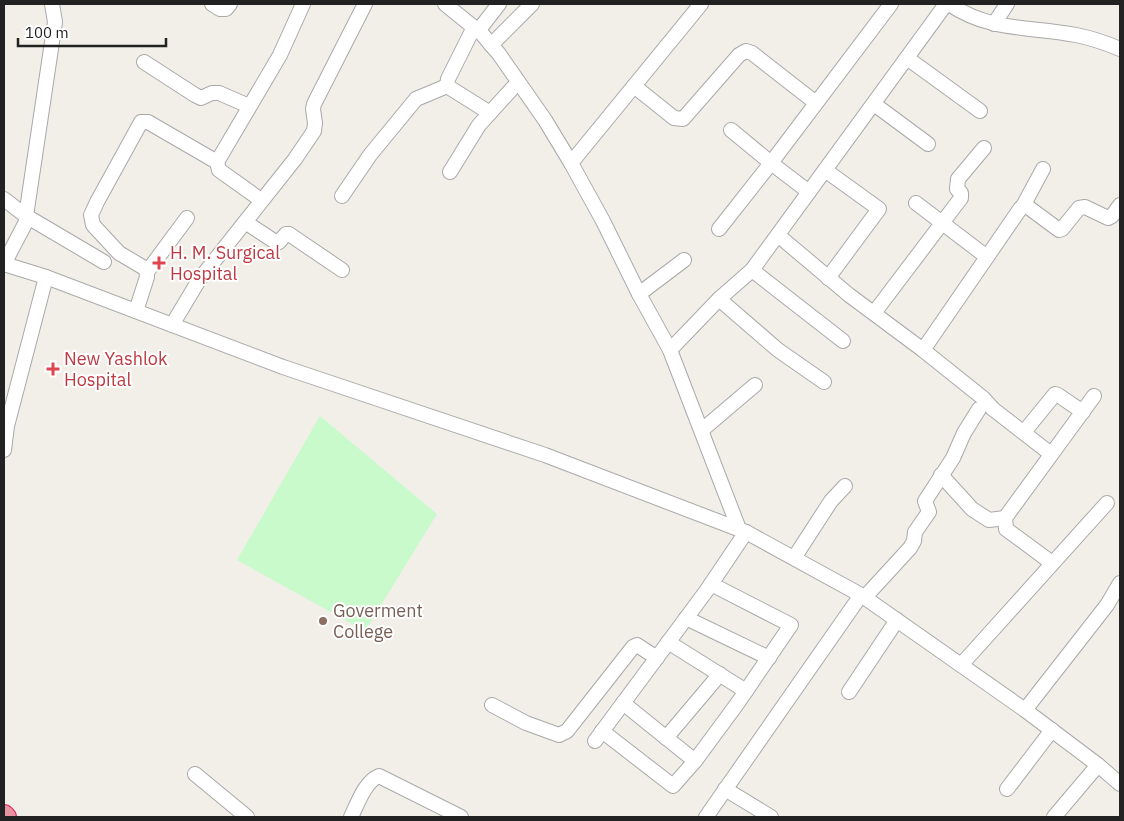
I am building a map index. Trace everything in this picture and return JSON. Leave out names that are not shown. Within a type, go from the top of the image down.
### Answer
[{"type":"street","points":[[212,4],[223,10],[230,4]]},
{"type":"street","points":[[261,200],[219,170],[217,162],[280,55],[302,4]]},
{"type":"street","points":[[172,326],[199,280],[261,200],[295,160],[314,131],[314,104],[364,4]]},
{"type":"street","points":[[444,4],[476,29],[491,45],[545,120],[571,163],[670,350],[743,531]]},
{"type":"street","points":[[447,86],[448,79],[476,29],[499,4]]},
{"type":"street","points":[[491,45],[532,4]]},
{"type":"street","points":[[571,163],[700,4]]},
{"type":"street","points":[[719,229],[891,4]]},
{"type":"street","points":[[670,350],[719,299],[752,270],[947,4],[994,24],[1018,29],[1075,35],[1120,49]]},
{"type":"street","points":[[994,24],[1007,4]]},
{"type":"street","points":[[54,6],[55,22],[52,47],[26,216],[28,218],[4,264],[46,277],[282,367],[546,455],[743,531],[863,596],[1025,710],[1120,784]]},
{"type":"street","points":[[634,86],[674,118],[684,119],[739,55],[746,51],[752,53],[816,103]]},
{"type":"street","points":[[907,58],[980,111]]},
{"type":"street","points":[[144,62],[195,96],[201,98],[212,92],[219,93],[250,106]]},
{"type":"street","points":[[450,172],[476,129],[518,82]]},
{"type":"street","points":[[447,86],[490,113]]},
{"type":"street","points":[[342,196],[370,155],[413,102],[419,97],[447,86]]},
{"type":"street","points":[[874,104],[928,144]]},
{"type":"street","points":[[147,272],[142,265],[123,256],[115,249],[93,225],[91,220],[93,210],[139,126],[142,122],[148,122],[217,162]]},
{"type":"street","points":[[732,130],[809,192]]},
{"type":"street","points":[[874,313],[961,198],[961,193],[956,189],[958,180],[984,148]]},
{"type":"street","points":[[923,350],[1023,206],[1043,169]]},
{"type":"street","points":[[825,170],[879,209],[828,278]]},
{"type":"street","points":[[4,199],[26,216],[104,262]]},
{"type":"street","points":[[916,203],[987,257]]},
{"type":"street","points":[[1023,206],[1058,230],[1082,206],[1108,218],[1112,216],[1120,205]]},
{"type":"street","points":[[136,311],[147,272],[187,218]]},
{"type":"street","points":[[245,222],[277,243],[286,234],[289,234],[342,270]]},
{"type":"street","points":[[778,236],[849,296],[923,350],[983,398],[993,409],[1052,454]]},
{"type":"street","points":[[639,294],[684,260]]},
{"type":"street","points":[[752,270],[843,341]]},
{"type":"street","points":[[4,450],[7,426],[46,277]]},
{"type":"street","points":[[719,299],[778,350],[824,382]]},
{"type":"street","points":[[702,430],[755,385]]},
{"type":"street","points":[[1024,432],[1055,394],[1083,412]]},
{"type":"street","points":[[1052,563],[1006,529],[1005,518],[1094,396]]},
{"type":"street","points":[[706,817],[863,596],[913,545],[915,532],[929,512],[925,501],[953,458],[964,433],[978,409]]},
{"type":"street","points":[[942,475],[972,509],[989,520],[1005,518]]},
{"type":"street","points":[[794,558],[831,501],[845,486]]},
{"type":"street","points":[[961,665],[1108,503]]},
{"type":"street","points":[[710,584],[791,625],[695,761],[672,786],[598,736],[686,618],[743,531]]},
{"type":"street","points":[[1025,710],[1107,605],[1120,583]]},
{"type":"street","points":[[686,618],[769,658]]},
{"type":"street","points":[[849,692],[897,620]]},
{"type":"street","points":[[668,642],[746,691]]},
{"type":"street","points":[[492,705],[526,723],[559,735],[567,731],[633,646],[637,645],[657,658]]},
{"type":"street","points":[[666,738],[720,674]]},
{"type":"street","points":[[624,703],[695,761]]},
{"type":"street","points":[[1007,789],[1052,730]]},
{"type":"street","points":[[1054,817],[1098,765]]},
{"type":"street","points":[[195,774],[248,817]]},
{"type":"street","points":[[350,817],[366,788],[375,777],[379,776],[460,817]]},
{"type":"street","points":[[725,789],[770,817]]},
{"type":"green space","points":[[320,416],[437,514],[365,631],[237,560]]},
{"type":"place","name":"H. M. Surgical Hospital","points":[[159,263]]},
{"type":"place","name":"New Yashlok Hospital","points":[[53,369]]},
{"type":"place","name":"Goverment College","points":[[323,621]]}]
